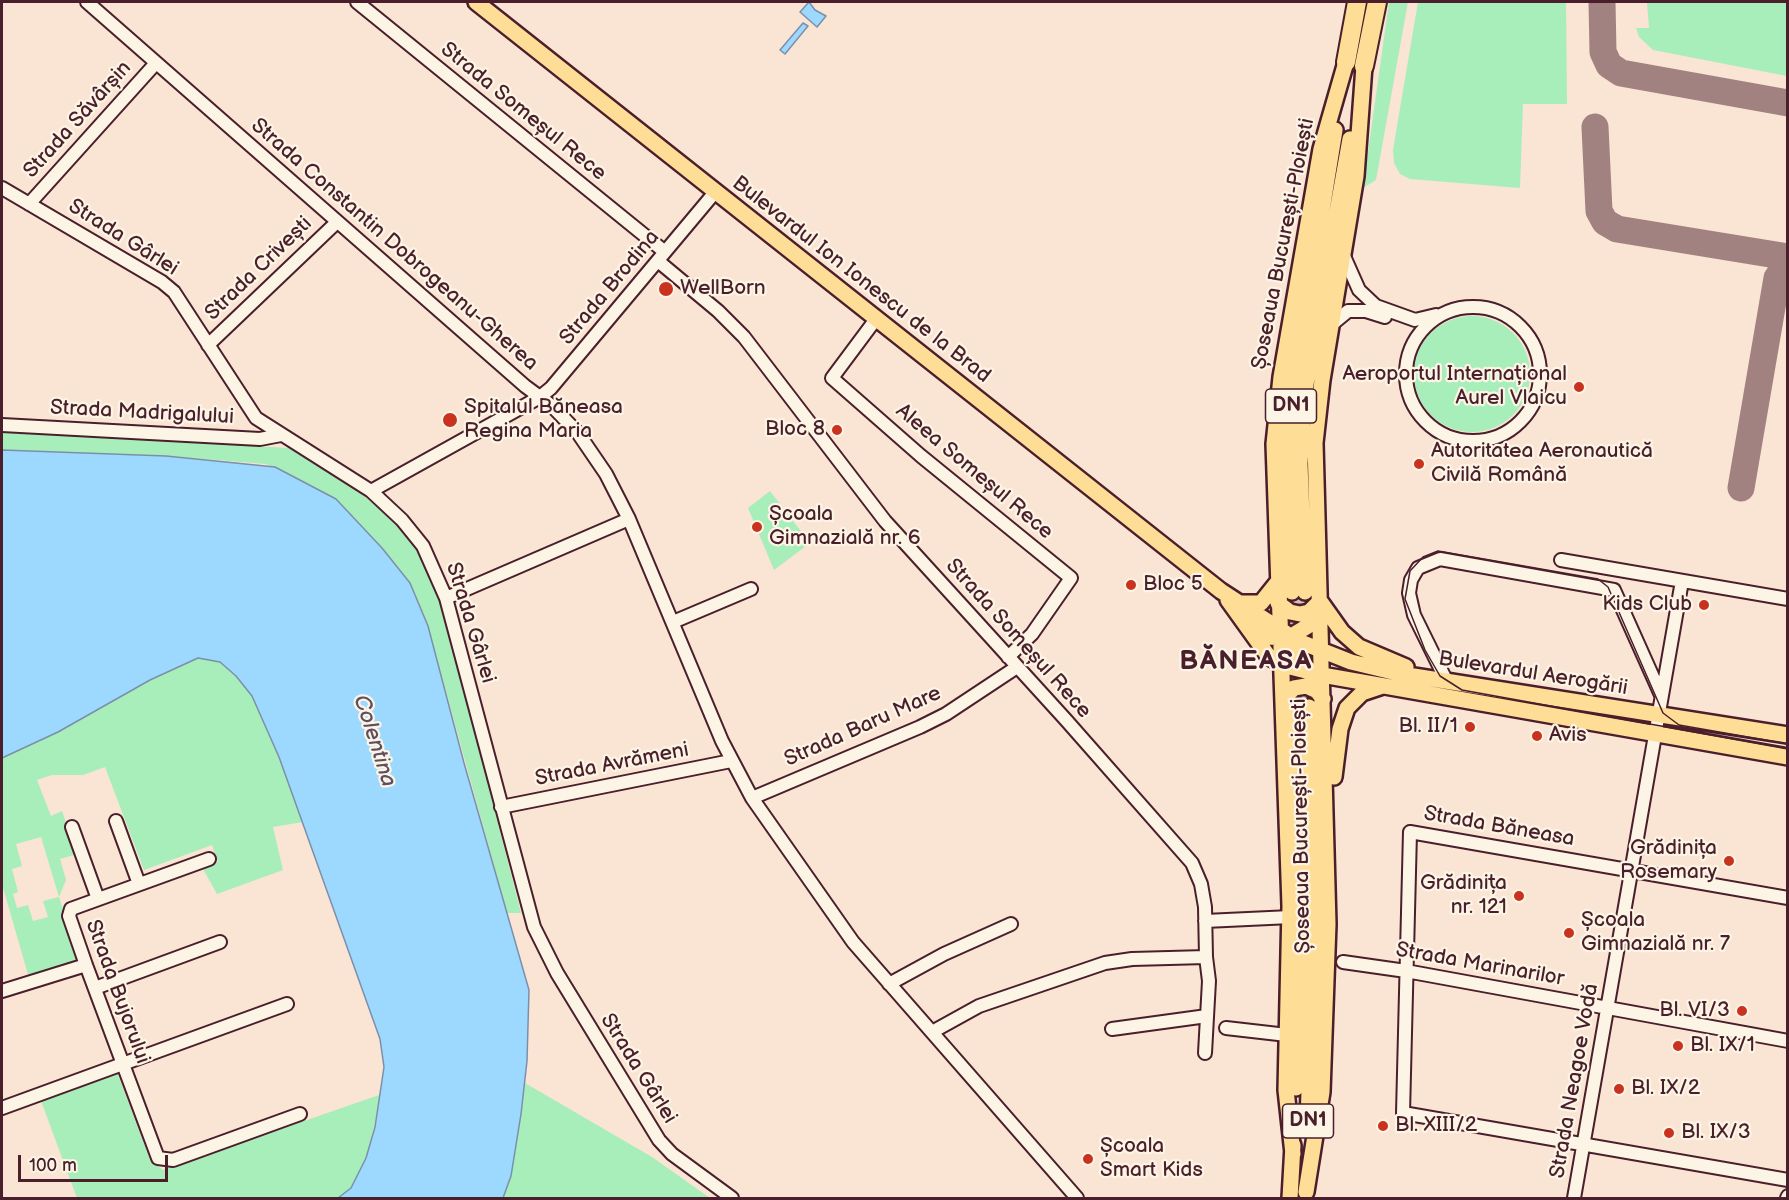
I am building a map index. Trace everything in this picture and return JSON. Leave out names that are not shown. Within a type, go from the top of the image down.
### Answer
[{"type":"highway","name":"Șoseaua București-Ploiești","points":[[1346,62],[1358,2]]},
{"type":"highway","name":"Șoseaua București-Ploiești","points":[[1364,66],[1377,2]]},
{"type":"main road","name":"Bulevardul Ion Ionescu de la Brad","points":[[476,2],[1221,591],[1284,634]]},
{"type":"main road","name":"Șoseaua București-Ploiești","points":[[1278,603],[1274,457],[1281,377],[1321,149],[1346,62]]},
{"type":"main road","name":"Șoseaua București-Ploiești","points":[[1346,62],[1291,401],[1288,462],[1299,592],[1300,464],[1304,402],[1364,66]]},
{"type":"main road","name":"Șoseaua București-Ploiești","points":[[1319,665],[1320,600],[1315,443],[1330,326],[1356,176],[1364,66]]},
{"type":"main road","points":[[1238,603],[1261,603],[1277,583]]},
{"type":"main road","name":"Bulevardul Ion Ionescu de la Brad","points":[[1221,591],[1269,657],[1281,664]]},
{"type":"main road","points":[[1278,603],[1290,612],[1300,615],[1309,612],[1320,600]]},
{"type":"main road","points":[[1243,621],[1263,636],[1284,634],[1311,622],[1320,600]]},
{"type":"main road","points":[[1320,600],[1334,622],[1359,647],[1389,661],[1446,680]]},
{"type":"main road","points":[[1278,603],[1284,634]]},
{"type":"main road","name":"Șoseaua București-Ploiești","points":[[1284,634],[1281,664],[1296,704],[1314,922],[1306,1195]]},
{"type":"main road","name":"Bulevardul Aerogării","points":[[1284,634],[1319,665],[1386,686],[1788,757]]},
{"type":"main road","name":"Bulevardul Aerogării","points":[[1281,664],[1319,665],[1446,680],[1788,735]]},
{"type":"main road","points":[[1296,704],[1288,684],[1319,665],[1323,699]]},
{"type":"main road","points":[[1296,704],[1294,687],[1306,686],[1317,691],[1323,699]]},
{"type":"main road","points":[[1327,826],[1344,714],[1355,698],[1386,686]]},
{"type":"main road","name":"Șoseaua București-Ploiești","points":[[1306,1195],[1322,1092],[1328,924],[1323,699]]},
{"type":"main road","name":"Șoseaua București-Ploiești","points":[[1293,1154],[1286,1090],[1296,704]]},
{"type":"main road","name":"Șoseaua București-Ploiești","points":[[1290,1198],[1302,922],[1296,704]]},
{"type":"street","name":"Strada Constantin Dobrogeanu-Gherea","points":[[87,2],[540,397],[586,443],[629,519],[731,761],[752,798],[854,942],[1077,1198]]},
{"type":"street","name":"Strada Someșul Rece","points":[[357,2],[661,256],[744,337],[876,511],[1173,839],[1192,863],[1201,884],[1209,981],[1205,1053]]},
{"type":"street","name":"Strada Săvârșin","points":[[29,204],[156,63]]},
{"type":"street","name":"Strada Gârlei","points":[[2,188],[162,282],[182,302],[256,418],[371,491],[400,518],[423,546],[446,598],[529,915],[572,998],[665,1148],[732,1198]]},
{"type":"street","name":"Strada Brodina","points":[[371,491],[540,397],[568,368],[716,191]]},
{"type":"street","name":"Strada Crivești","points":[[208,345],[337,222]]},
{"type":"street","points":[[1343,253],[1351,276],[1372,308]]},
{"type":"street","points":[[1330,326],[1348,311],[1372,308],[1416,325],[1449,311],[1472,307],[1494,310],[1521,328],[1534,346],[1539,367],[1538,389],[1530,409],[1512,428],[1500,435],[1471,441],[1443,434],[1427,423],[1411,402],[1406,385],[1408,358],[1416,325]]},
{"type":"street","name":"Aleea Someșul Rece","points":[[876,319],[832,378],[921,456],[1071,578],[1032,634],[1008,657]]},
{"type":"street","name":"Strada Madrigalului","points":[[2,425],[260,439],[281,435]]},
{"type":"street","points":[[446,598],[629,519]]},
{"type":"street","points":[[1446,680],[1410,600],[1411,580],[1424,564],[1440,559],[1594,585],[1617,592],[1662,696]]},
{"type":"street","points":[[1561,560],[1788,599]]},
{"type":"street","points":[[1594,585],[1626,571]]},
{"type":"street","name":"Strada Neagoe Vodă","points":[[1574,1198],[1682,581]]},
{"type":"street","points":[[673,622],[751,589]]},
{"type":"street","name":"Strada Baru Mare","points":[[752,798],[929,723],[1017,667]]},
{"type":"street","name":"Strada Avrămeni","points":[[501,807],[731,761]]},
{"type":"street","points":[[116,821],[139,884]]},
{"type":"street","points":[[72,827],[98,899]]},
{"type":"street","name":"Strada Băneasa","points":[[1584,1145],[1403,1113],[1410,832],[1788,898]]},
{"type":"street","name":"Strada Bujorului","points":[[209,859],[71,909],[69,913],[86,964],[158,1158],[172,1160],[300,1114]]},
{"type":"street","points":[[1205,921],[1291,917]]},
{"type":"street","points":[[889,984],[944,954],[1011,924]]},
{"type":"street","points":[[95,988],[220,942]]},
{"type":"street","points":[[932,1032],[979,1006],[1105,963],[1132,959],[1206,957]]},
{"type":"street","name":"Strada Marinarilor","points":[[1343,962],[1406,971],[1788,1041]]},
{"type":"street","points":[[2,991],[86,964]]},
{"type":"street","points":[[2,1108],[287,1004]]},
{"type":"street","points":[[1112,1029],[1208,1016]]},
{"type":"street","points":[[1226,1028],[1287,1035]]},
{"type":"street","points":[[1584,1145],[1788,1180]]},
{"type":"green space","points":[[1389,2],[1408,2],[1376,180],[1363,188]]},
{"type":"green space","points":[[1418,2],[1566,2],[1567,104],[1523,104],[1520,188],[1410,179],[1400,174],[1394,163],[1393,150]]},
{"type":"green space","points":[[1647,2],[1787,2],[1787,76],[1653,50],[1639,37],[1636,28],[1649,28]]},
{"type":"green space","points":[[1472,316],[1494,321],[1513,333],[1525,352],[1530,374],[1525,396],[1513,415],[1494,427],[1472,432],[1450,427],[1431,415],[1419,396],[1414,374],[1419,352],[1431,333],[1450,321]]},
{"type":"green space","points":[[2,432],[289,448],[350,486],[390,516],[405,531],[440,598],[521,913],[507,913],[428,626],[410,583],[382,548],[336,499],[266,464],[166,456],[2,450]]},
{"type":"green space","points":[[770,491],[810,543],[774,570],[748,508]]},
{"type":"green space","points":[[198,658],[220,662],[236,676],[252,696],[279,757],[303,822],[273,827],[283,870],[217,894],[202,867],[218,862],[212,845],[144,870],[105,767],[83,775],[52,775],[37,780],[51,816],[62,811],[77,854],[60,859],[66,880],[59,897],[80,962],[29,978],[2,884],[2,758],[58,732],[150,680]],"holes":[[[41,837],[59,897],[43,901],[48,917],[33,921],[28,905],[17,908],[13,894],[18,892],[12,869],[22,866],[16,844]]]},
{"type":"green space","points":[[117,1072],[150,1160],[163,1170],[382,1094],[366,1158],[351,1188],[338,1198],[77,1198],[41,1101]]},
{"type":"green space","points":[[525,1083],[652,1157],[710,1198],[503,1198],[511,1176]]},
{"type":"water","points":[[809,2],[815,10],[826,16],[817,27],[800,12]]},
{"type":"water","points":[[803,23],[808,26],[785,54],[780,50]]},
{"type":"water","name":"Colentina","points":[[2,450],[166,456],[275,467],[336,499],[382,548],[410,583],[428,626],[464,763],[529,990],[527,1061],[521,1114],[511,1176],[503,1198],[338,1198],[351,1188],[366,1158],[375,1127],[384,1067],[380,1039],[279,757],[252,696],[236,676],[220,662],[198,658],[150,680],[58,732],[2,758]]},
{"type":"taxiway","points":[[1602,2],[1603,52],[1609,65],[1621,73],[1788,103]]},
{"type":"taxiway","points":[[1595,127],[1599,211],[1605,222],[1617,229],[1788,257]]},
{"type":"taxiway","points":[[1741,488],[1777,278],[1788,263]]},
{"type":"tunnel","points":[[1292,592],[1296,700]]},
{"type":"tunnel","points":[[1305,592],[1309,707]]},
{"type":"tram line","points":[[1788,744],[1679,725],[1663,713],[1608,587],[1598,579],[1438,551],[1423,557],[1410,571],[1405,599],[1425,650],[1440,676],[1462,690],[1788,749]]},
{"type":"place","name":"WellBorn","points":[[666,289]]},
{"type":"place","name":"Aeroportul Internațional Aurel Vlaicu","points":[[1579,387]]},
{"type":"place","name":"Spitalul Băneasa Regina Maria","points":[[450,420]]},
{"type":"place","name":"Bloc 8","points":[[837,430]]},
{"type":"place","name":"Autoritatea Aeronautică Civilă Română","points":[[1419,464]]},
{"type":"place","name":"Școala Gimnazială nr. 6","points":[[757,527]]},
{"type":"place","name":"Bloc 5","points":[[1131,585]]},
{"type":"place","name":"Kids Club","points":[[1704,605]]},
{"type":"place","name":"Bl. II/1","points":[[1470,727]]},
{"type":"place","name":"Avis","points":[[1537,736]]},
{"type":"place","name":"Grădinița Rosemary","points":[[1729,861]]},
{"type":"place","name":"Grădinița nr. 121","points":[[1519,896]]},
{"type":"place","name":"Școala Gimnazială nr. 7","points":[[1569,933]]},
{"type":"place","name":"Bl. VI/3","points":[[1742,1011]]},
{"type":"place","name":"Bl. IX/1","points":[[1678,1046]]},
{"type":"place","name":"Bl. IX/2","points":[[1619,1089]]},
{"type":"place","name":"Bl. XIII/2","points":[[1383,1126]]},
{"type":"place","name":"Bl. IX/3","points":[[1669,1133]]},
{"type":"place","name":"Școala Smart Kids","points":[[1088,1159]]},
{"type":"district","name":"BĂNEASA","points":[[1246,662]]}]
